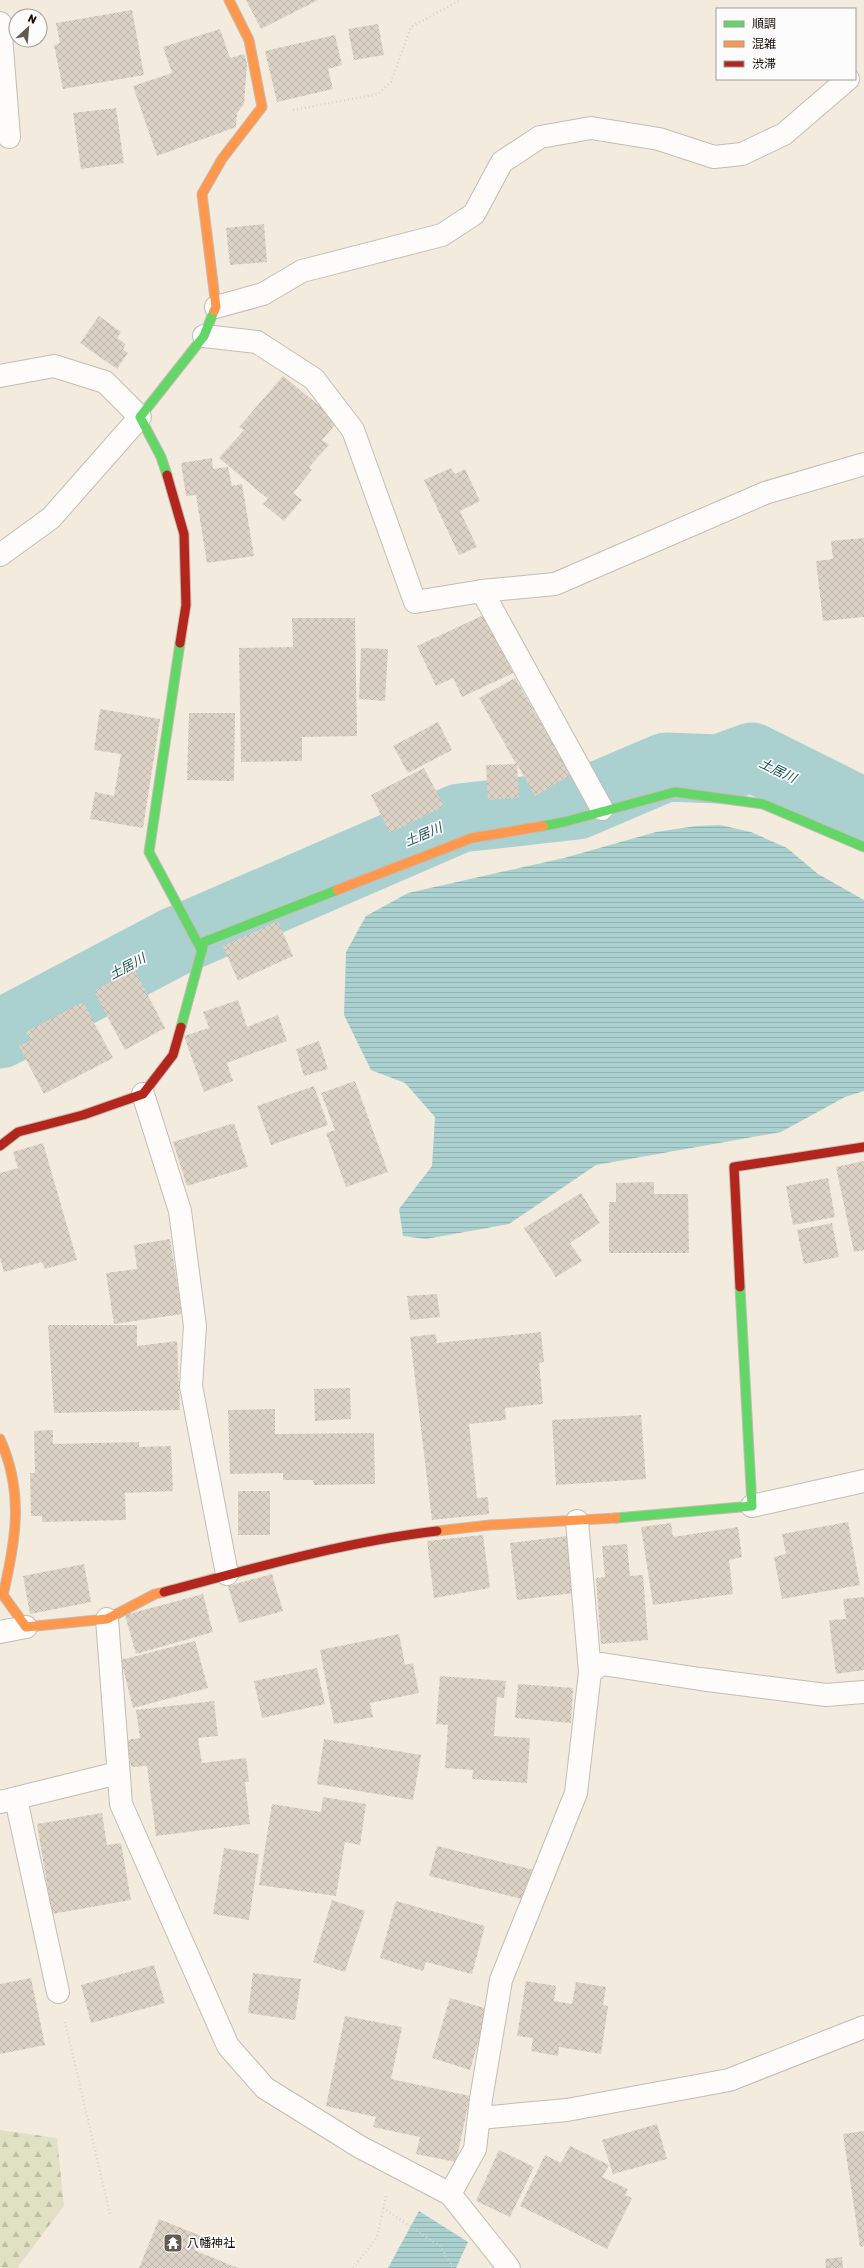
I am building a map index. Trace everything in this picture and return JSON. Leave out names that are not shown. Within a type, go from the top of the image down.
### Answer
[{"type":"street","points":[[0,555],[51,518],[140,417],[204,336],[216,307],[202,194],[222,159],[262,107],[249,40],[229,0]]},
{"type":"street","points":[[0,23],[9,137]]},
{"type":"street","points":[[216,307],[263,294],[302,271],[442,235],[474,214],[502,162],[540,137],[591,128],[658,139],[714,157],[742,154],[784,134],[847,80]]},
{"type":"street","points":[[204,336],[257,342],[314,379],[353,430],[416,602],[482,591],[555,584],[765,493],[864,464]]},
{"type":"street","points":[[0,376],[54,366],[105,382],[140,417],[161,457],[184,534],[186,605],[149,852],[201,950]]},
{"type":"street","points":[[482,591],[603,810]]},
{"type":"street","points":[[0,1146],[18,1132],[83,1115],[143,1094],[173,1055],[204,942],[472,838],[564,822],[603,810],[675,792],[763,804],[864,847]]},
{"type":"street","points":[[143,1094],[180,1210],[195,1326],[192,1386],[227,1574]]},
{"type":"street","points":[[752,1506],[734,1168],[864,1147]]},
{"type":"street","points":[[0,1439],[5,1448],[17,1497],[13,1554],[3,1595],[26,1627]]},
{"type":"street","points":[[0,1632],[26,1627],[107,1618],[155,1594],[227,1574],[402,1535],[490,1525],[578,1521],[752,1506],[864,1481]]},
{"type":"street","points":[[450,2194],[475,2149],[481,2099],[501,1980],[576,1793],[590,1672],[578,1521]]},
{"type":"street","points":[[107,1618],[121,1804],[228,2046],[265,2088],[360,2147],[450,2194],[509,2268]]},
{"type":"street","points":[[590,1672],[602,1664],[700,1679],[826,1695],[864,1692]]},
{"type":"street","points":[[58,1992],[8,1801],[118,1773]]},
{"type":"street","points":[[479,2118],[567,2110],[729,2080],[864,2027]]},
{"type":"path","points":[[256,114],[296,109],[378,94],[391,82],[411,27],[460,0]]},
{"type":"path","points":[[58,1992],[110,2214]]},
{"type":"path","points":[[353,2268],[377,2237],[394,2164]]},
{"type":"path","points":[[383,2208],[440,2246],[453,2268]]},
{"type":"green space","points":[[0,2130],[57,2138],[64,2206],[17,2268],[0,2268]]},
{"type":"water","points":[[720,825],[751,832],[787,848],[818,874],[864,900],[864,1091],[845,1097],[781,1132],[596,1165],[509,1224],[426,1239],[403,1236],[399,1209],[432,1166],[435,1117],[405,1083],[371,1070],[344,1015],[346,952],[366,916],[408,893],[564,858],[656,832],[696,826]]},
{"type":"water","points":[[419,2211],[468,2242],[456,2268],[388,2268]]},
{"type":"building","points":[[246,0],[318,0],[261,29]]},
{"type":"building","points":[[132,10],[144,75],[63,89],[54,45],[60,43],[56,23]]},
{"type":"building","points":[[378,24],[384,55],[354,60],[348,29]]},
{"type":"building","points":[[220,29],[230,58],[244,54],[247,63],[244,104],[237,113],[236,127],[157,156],[133,86],[172,73],[163,47]]},
{"type":"building","points":[[335,35],[342,65],[328,69],[333,89],[277,102],[265,51]]},
{"type":"building","points":[[116,108],[124,163],[81,169],[73,113]]},
{"type":"building","points":[[264,224],[267,262],[230,265],[226,228]]},
{"type":"building","points":[[99,316],[121,332],[117,338],[126,344],[123,349],[128,353],[117,369],[80,343]]},
{"type":"building","points":[[283,376],[338,421],[322,440],[329,445],[309,467],[312,470],[293,493],[302,500],[284,521],[263,504],[268,499],[219,458],[244,430],[239,427]]},
{"type":"building","points":[[212,458],[213,469],[228,467],[232,486],[242,484],[254,556],[207,563],[196,495],[186,496],[181,463]]},
{"type":"building","points":[[451,468],[455,474],[465,469],[480,501],[460,511],[477,547],[459,555],[424,480]]},
{"type":"building","points":[[864,538],[864,617],[823,621],[816,561],[833,559],[831,541]]},
{"type":"building","points":[[486,614],[513,673],[462,697],[453,678],[436,686],[417,646]]},
{"type":"building","points":[[292,618],[355,618],[357,736],[302,737],[302,761],[241,762],[239,648],[293,647]]},
{"type":"building","points":[[361,648],[388,649],[385,701],[359,699]]},
{"type":"building","points":[[515,678],[571,775],[535,796],[517,764],[519,798],[488,800],[486,765],[516,764],[479,698]]},
{"type":"building","points":[[100,709],[160,719],[143,828],[90,819],[95,792],[114,796],[121,754],[94,750]]},
{"type":"building","points":[[189,713],[235,713],[234,781],[187,780]]},
{"type":"building","points":[[438,722],[452,750],[408,773],[393,746]]},
{"type":"building","points":[[424,768],[444,806],[390,833],[371,795]]},
{"type":"building","points":[[278,921],[293,956],[238,981],[223,946]]},
{"type":"building","points":[[134,969],[165,1028],[125,1050],[94,991]]},
{"type":"building","points":[[238,1000],[247,1027],[278,1015],[287,1041],[227,1063],[233,1081],[204,1092],[184,1036],[209,1028],[203,1012]]},
{"type":"building","points":[[83,1002],[113,1058],[44,1094],[19,1046],[31,1040],[26,1032]]},
{"type":"building","points":[[319,1041],[328,1069],[304,1076],[296,1049]]},
{"type":"building","points":[[355,1081],[388,1172],[346,1187],[326,1133],[335,1130],[321,1093]]},
{"type":"building","points":[[314,1086],[328,1125],[271,1145],[257,1106]]},
{"type":"building","points":[[234,1123],[248,1167],[187,1186],[173,1142]]},
{"type":"building","points":[[43,1143],[77,1260],[45,1269],[42,1262],[4,1272],[0,1258],[0,1173],[18,1168],[13,1152]]},
{"type":"building","points":[[864,1161],[864,1250],[854,1252],[836,1167]]},
{"type":"building","points":[[828,1178],[835,1217],[793,1225],[786,1186]]},
{"type":"building","points":[[654,1182],[654,1194],[688,1194],[689,1253],[609,1253],[609,1202],[616,1202],[616,1183]]},
{"type":"building","points":[[581,1193],[600,1223],[570,1243],[582,1261],[556,1277],[524,1228]]},
{"type":"building","points":[[832,1223],[839,1257],[804,1264],[797,1230]]},
{"type":"building","points":[[170,1239],[182,1314],[114,1324],[106,1273],[137,1269],[134,1245]]},
{"type":"building","points":[[437,1294],[440,1317],[410,1320],[407,1296]]},
{"type":"building","points":[[48,1325],[137,1325],[137,1346],[177,1341],[180,1410],[54,1413]]},
{"type":"building","points":[[541,1332],[544,1362],[539,1363],[543,1404],[505,1408],[506,1420],[469,1424],[477,1498],[488,1497],[489,1514],[432,1520],[410,1337],[436,1334],[437,1343]]},
{"type":"building","points":[[350,1388],[351,1419],[315,1421],[314,1389]]},
{"type":"building","points":[[275,1409],[275,1434],[374,1433],[375,1484],[314,1485],[313,1480],[283,1480],[283,1473],[230,1474],[228,1410]]},
{"type":"building","points":[[641,1415],[646,1479],[556,1485],[552,1420]]},
{"type":"building","points":[[53,1430],[53,1444],[139,1442],[139,1447],[171,1446],[173,1491],[125,1493],[126,1520],[42,1522],[42,1516],[31,1516],[30,1473],[35,1473],[34,1431]]},
{"type":"building","points":[[238,1491],[270,1491],[270,1535],[238,1535]]},
{"type":"building","points":[[848,1522],[860,1585],[782,1599],[774,1557],[786,1554],[782,1534]]},
{"type":"building","points":[[671,1523],[673,1537],[738,1527],[742,1557],[729,1560],[733,1594],[653,1605],[641,1527]]},
{"type":"building","points":[[483,1535],[490,1588],[434,1598],[427,1541]]},
{"type":"building","points":[[567,1536],[574,1593],[517,1600],[510,1543]]},
{"type":"building","points":[[627,1544],[630,1576],[643,1575],[648,1640],[601,1644],[596,1578],[605,1577],[602,1546]]},
{"type":"building","points":[[84,1564],[91,1602],[30,1614],[23,1576]]},
{"type":"building","points":[[272,1574],[283,1611],[239,1623],[228,1586]]},
{"type":"building","points":[[203,1594],[213,1632],[136,1654],[125,1615]]},
{"type":"building","points":[[864,1597],[864,1670],[836,1674],[829,1620],[846,1619],[843,1599]]},
{"type":"building","points":[[399,1634],[405,1665],[413,1663],[419,1693],[370,1703],[373,1717],[334,1724],[320,1650]]},
{"type":"building","points":[[195,1641],[208,1688],[133,1708],[121,1660]]},
{"type":"building","points":[[317,1668],[325,1704],[262,1718],[254,1681]]},
{"type":"building","points":[[440,1676],[506,1681],[504,1698],[497,1697],[494,1736],[530,1738],[527,1783],[472,1779],[473,1770],[445,1768],[448,1725],[436,1724]]},
{"type":"building","points":[[518,1684],[573,1688],[571,1723],[515,1718]]},
{"type":"building","points":[[214,1701],[218,1736],[198,1738],[202,1763],[246,1758],[249,1782],[245,1782],[250,1824],[156,1836],[147,1766],[131,1767],[127,1740],[140,1738],[136,1710]]},
{"type":"building","points":[[324,1739],[421,1755],[413,1800],[317,1784]]},
{"type":"building","points":[[323,1797],[366,1804],[360,1845],[345,1842],[336,1896],[259,1885],[272,1804],[321,1812]]},
{"type":"building","points":[[102,1813],[107,1845],[121,1843],[131,1900],[52,1914],[37,1824]]},
{"type":"building","points":[[437,1846],[534,1870],[526,1900],[429,1876]]},
{"type":"building","points":[[224,1848],[259,1854],[249,1920],[213,1914]]},
{"type":"building","points":[[332,1900],[365,1911],[345,1972],[313,1962]]},
{"type":"building","points":[[396,1901],[485,1926],[472,1974],[426,1962],[423,1971],[380,1958]]},
{"type":"building","points":[[154,1965],[165,2003],[91,2023],[81,1985]]},
{"type":"building","points":[[253,1973],[301,1979],[295,2020],[248,2013]]},
{"type":"building","points":[[31,1978],[45,2045],[0,2054],[0,1984]]},
{"type":"building","points":[[526,1981],[556,1986],[554,2001],[572,2004],[576,1982],[606,1987],[603,2005],[608,2006],[601,2054],[559,2047],[558,2056],[531,2051],[533,2038],[517,2036]]},
{"type":"building","points":[[450,1998],[488,2009],[470,2070],[432,2058]]},
{"type":"building","points":[[345,2016],[402,2027],[391,2079],[470,2096],[456,2162],[416,2154],[420,2137],[373,2127],[376,2117],[326,2106]]},
{"type":"building","points":[[657,2124],[667,2159],[613,2174],[602,2140]]},
{"type":"building","points":[[864,2131],[864,2246],[860,2247],[843,2134]]},
{"type":"building","points":[[570,2146],[609,2165],[602,2177],[628,2189],[625,2195],[632,2198],[607,2249],[520,2206],[545,2155],[561,2163]]},
{"type":"building","points":[[499,2150],[534,2167],[510,2217],[476,2201]]},
{"type":"building","name":"八幡神社","points":[[159,2219],[201,2236],[194,2250],[238,2268],[139,2268]]},
{"type":"building","points":[[842,2257],[843,2268],[826,2268],[825,2259]]},
{"type":"waterway","name":"土居川","points":[[0,1034],[174,942],[460,818],[577,805],[666,767],[719,769],[752,757],[864,813]]},
{"type":"traffic: fast","points":[[167,475],[161,457],[140,417],[204,336],[214,311]]},
{"type":"traffic: fast","points":[[180,643],[149,852],[202,951]]},
{"type":"traffic: fast","points":[[543,826],[564,822],[675,792],[763,804],[864,847]]},
{"type":"traffic: fast","points":[[181,1027],[204,942],[337,890]]},
{"type":"traffic: fast","points":[[616,1518],[752,1506],[740,1287]]},
{"type":"traffic: slow","points":[[214,311],[216,307],[202,194],[222,159],[262,107],[249,40],[229,0]]},
{"type":"traffic: slow","points":[[337,890],[472,838],[543,826]]},
{"type":"traffic: slow","points":[[0,1439],[8,1459],[15,1497],[14,1535],[8,1575],[3,1595],[26,1627],[107,1619],[155,1594],[164,1592]]},
{"type":"traffic: slow","points":[[437,1531],[490,1525],[616,1518]]},
{"type":"traffic: jam","points":[[167,475],[184,534],[186,605],[180,643]]},
{"type":"traffic: jam","points":[[0,1146],[18,1132],[83,1115],[143,1094],[173,1055],[181,1027]]},
{"type":"traffic: jam","points":[[740,1287],[734,1167],[864,1147]]},
{"type":"traffic: jam","points":[[164,1592],[265,1565],[333,1549],[437,1531]]},
{"type":"place","name":"八幡神社","points":[[173,2243]]}]
